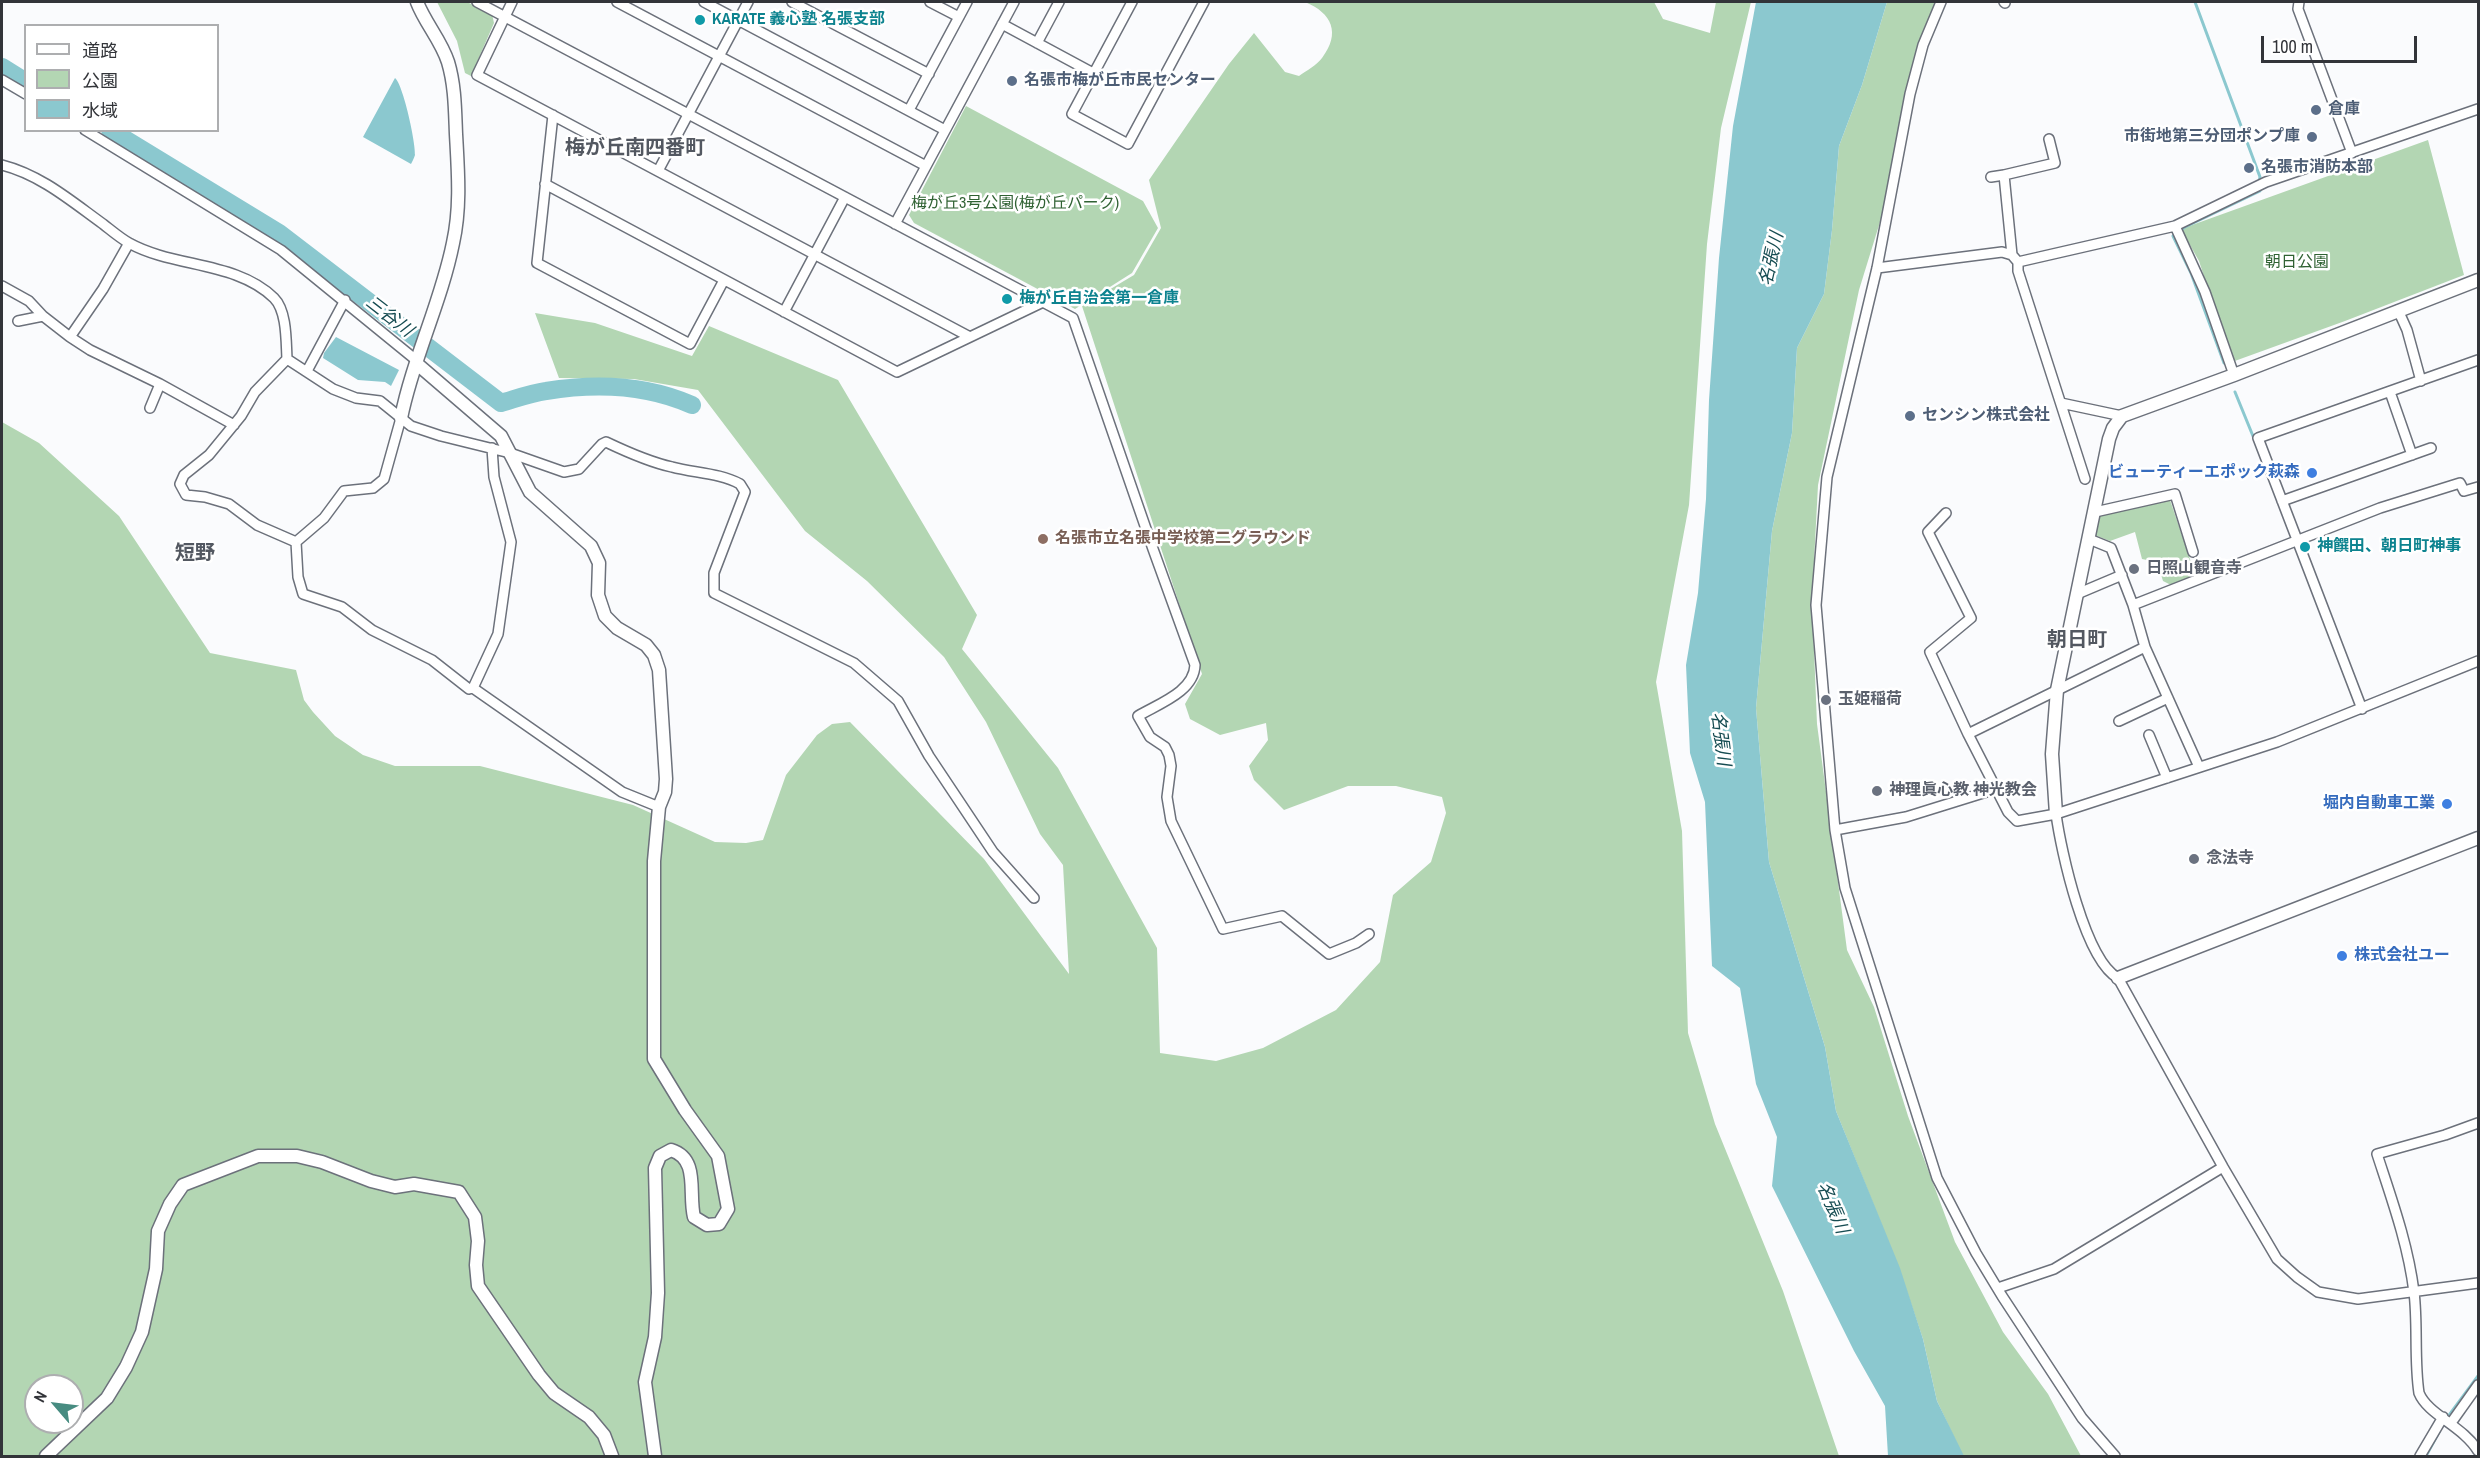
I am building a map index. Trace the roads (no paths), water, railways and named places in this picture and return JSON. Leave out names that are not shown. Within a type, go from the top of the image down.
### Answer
[{"type":"street","points":[[296,542],[324,518],[345,491],[373,488],[384,479],[407,388],[454,241],[459,177],[450,70],[436,33],[417,2]]},
{"type":"street","points":[[477,2],[1073,318],[1195,665],[1195,671],[1188,685],[1138,716],[1150,737],[1165,747],[1169,755],[1171,766],[1167,797],[1171,820],[1223,929],[1282,916],[1329,954],[1356,943],[1369,934]]},
{"type":"street","points":[[512,2],[477,75],[970,337]]},
{"type":"street","points":[[618,2],[926,166]]},
{"type":"street","points":[[704,2],[945,130]]},
{"type":"street","points":[[658,171],[748,2]]},
{"type":"street","points":[[792,2],[928,74]]},
{"type":"street","points":[[930,2],[959,17]]},
{"type":"street","points":[[909,110],[967,2]]},
{"type":"street","points":[[895,224],[1014,2]]},
{"type":"street","points":[[1037,43],[1059,2]]},
{"type":"street","points":[[1132,2],[1072,114],[1128,144],[1204,2]]},
{"type":"street","points":[[1941,2],[1923,45],[1910,94],[1877,268],[1827,477],[1817,590],[1818,643],[1835,830],[1845,888],[1938,1178],[1976,1253],[1998,1288],[2082,1418],[2115,1456]]},
{"type":"street","points":[[2299,2],[2298,9],[2352,153]]},
{"type":"street","points":[[1002,24],[1093,73]]},
{"type":"street","points":[[2,80],[24,93]]},
{"type":"street","points":[[1877,268],[2002,252],[2015,259],[2177,229],[2260,185],[2478,109]]},
{"type":"street","points":[[553,115],[537,263],[690,344],[724,280]]},
{"type":"street","points":[[88,132],[281,250],[416,360],[501,436],[530,492],[596,552],[600,569],[598,595],[605,616],[617,628],[646,645],[658,663],[666,779],[665,792],[659,807],[654,861],[654,1059],[685,1110],[718,1156],[728,1209],[719,1224],[707,1225],[694,1217],[688,1162],[682,1154],[671,1150],[660,1156],[655,1168],[658,1293],[654,1337],[645,1382],[655,1456]]},
{"type":"street","points":[[1991,177],[2055,163],[2049,139]]},
{"type":"street","points":[[2,165],[20,170],[56,189],[129,243],[163,258],[243,277],[275,298],[286,324],[287,359],[255,392],[234,425],[209,455],[184,475],[180,484],[186,495],[229,504],[257,525],[296,542]]},
{"type":"street","points":[[2004,175],[2018,271],[2085,478]]},
{"type":"street","points":[[545,184],[897,372],[1043,302]]},
{"type":"street","points":[[784,312],[844,197]]},
{"type":"street","points":[[2177,229],[2205,292],[2234,375]]},
{"type":"street","points":[[70,337],[103,289],[129,243]]},
{"type":"street","points":[[2478,280],[2122,417],[2113,428],[2109,439],[2057,690],[2052,754],[2056,814],[2069,875],[2086,928],[2108,973],[2118,978],[2277,1259],[2318,1292],[2358,1299],[2478,1283]]},
{"type":"street","points":[[2,286],[29,301],[43,316],[90,350],[160,384],[234,425]]},
{"type":"street","points":[[307,371],[345,300]]},
{"type":"street","points":[[2398,310],[2407,330],[2421,381]]},
{"type":"street","points":[[18,321],[43,316]]},
{"type":"street","points":[[287,359],[333,389],[356,398],[380,401],[411,426],[510,453],[564,472],[579,469],[606,442],[628,453],[669,467],[740,484],[745,492],[714,573],[714,593],[854,663],[898,701],[929,756],[993,852],[1034,898]]},
{"type":"street","points":[[2362,709],[2258,438],[2478,360]]},
{"type":"street","points":[[150,408],[160,384]]},
{"type":"street","points":[[2390,392],[2412,455]]},
{"type":"street","points":[[2061,403],[2122,417]]},
{"type":"street","points":[[473,688],[498,634],[512,542],[494,477],[492,448]]},
{"type":"street","points":[[2282,501],[2431,448]]},
{"type":"street","points":[[2133,605],[2380,508],[2460,483],[2464,490],[2478,487]]},
{"type":"street","points":[[2095,512],[2175,494],[2193,552]]},
{"type":"street","points":[[1946,513],[1928,532],[1971,618],[1930,652],[1996,789],[2012,819],[2017,821],[2056,814],[2277,742],[2478,661]]},
{"type":"street","points":[[2089,539],[2111,548],[2133,605],[2145,647],[2199,767]]},
{"type":"street","points":[[296,542],[298,577],[303,594],[342,607],[372,630],[432,660],[469,689],[473,688],[622,792],[659,807]]},
{"type":"street","points":[[2078,594],[2122,575]]},
{"type":"street","points":[[1968,734],[2145,647]]},
{"type":"street","points":[[2119,721],[2168,698]]},
{"type":"street","points":[[2149,735],[2167,778]]},
{"type":"street","points":[[1835,830],[1906,817],[1996,789]]},
{"type":"street","points":[[2118,978],[2478,838]]},
{"type":"street","points":[[2478,1123],[2377,1154],[2402,1229],[2414,1293],[2419,1393],[2425,1405],[2466,1434],[2478,1451]]},
{"type":"street","points":[[46,1456],[107,1398],[126,1367],[142,1332],[156,1269],[158,1231],[170,1204],[183,1185],[258,1156],[275,1155],[297,1156],[322,1162],[371,1181],[395,1187],[414,1184],[459,1192],[475,1217],[478,1241],[476,1265],[478,1286],[539,1375],[554,1393],[589,1417],[604,1436],[612,1456]]},
{"type":"street","points":[[1998,1288],[2054,1269],[2223,1167]]},
{"type":"street","points":[[2420,1456],[2447,1420],[2478,1385]]},
{"type":"water","name":"名張川","points":[[1756,2],[1887,2],[1862,85],[1839,146],[1824,294],[1797,348],[1792,433],[1772,531],[1756,708],[1769,862],[1825,1047],[1836,1111],[1900,1268],[1923,1339],[1937,1401],[1964,1456],[1888,1456],[1885,1406],[1854,1351],[1772,1186],[1777,1137],[1756,1084],[1740,988],[1712,966],[1705,802],[1690,753],[1686,665],[1698,593],[1706,499],[1709,400],[1719,258],[1733,126]]},
{"type":"water","points":[[395,78],[405,102],[413,139],[415,155],[411,164],[363,137]]},
{"type":"water","points":[[336,337],[399,370],[391,386],[385,382],[358,380],[323,358]]},
{"type":"waterway","points":[[2195,2],[2260,177],[2259,182]]},
{"type":"waterway","name":"三谷川","points":[[2,67],[24,81]]},
{"type":"waterway","name":"三谷川","points":[[113,132],[279,233],[501,403],[564,388],[602,387],[657,393],[692,405]]},
{"type":"waterway","points":[[2224,363],[2191,273],[2173,236],[2185,227],[2260,191],[2260,188]]},
{"type":"waterway","points":[[2235,392],[2255,441]]},
{"type":"waterway","points":[[2447,1418],[2478,1376]]},
{"type":"waterway","points":[[2426,1456],[2439,1432]]},
{"type":"place","name":"KARATE 義心塾 名張支部","points":[[700,20]]},
{"type":"place","name":"名張市梅が丘市民センター","points":[[1012,81]]},
{"type":"place","name":"倉庫","points":[[2316,110]]},
{"type":"place","name":"市街地第三分団ポンプ庫","points":[[2312,137]]},
{"type":"place","name":"名張市消防本部","points":[[2249,168]]},
{"type":"place","name":"梅が丘自治会第一倉庫","points":[[1007,299]]},
{"type":"place","name":"センシン株式会社","points":[[1910,416]]},
{"type":"place","name":"ビューティーエポック萩森","points":[[2312,473]]},
{"type":"place","name":"名張市立名張中学校第二グラウンド","points":[[1043,539]]},
{"type":"place","name":"神饌田、朝日町神事","points":[[2305,547]]},
{"type":"place","name":"日照山観音寺","points":[[2134,569]]},
{"type":"place","name":"玉姫稲荷","points":[[1826,700]]},
{"type":"place","name":"神理眞心教 神光教会","points":[[1877,791]]},
{"type":"place","name":"堀内自動車工業","points":[[2447,804]]},
{"type":"place","name":"念法寺","points":[[2194,859]]},
{"type":"place","name":"株式会社ユー","points":[[2342,956]]},
{"type":"district","name":"梅が丘南四番町","points":[[635,149]]},
{"type":"district","name":"短野","points":[[195,554]]},
{"type":"district","name":"朝日町","points":[[2077,641]]},
{"type":"park label","name":"梅が丘3号公園(梅が丘パーク)","points":[[1015,204]]},
{"type":"park label","name":"朝日公園","points":[[2297,263]]}]
